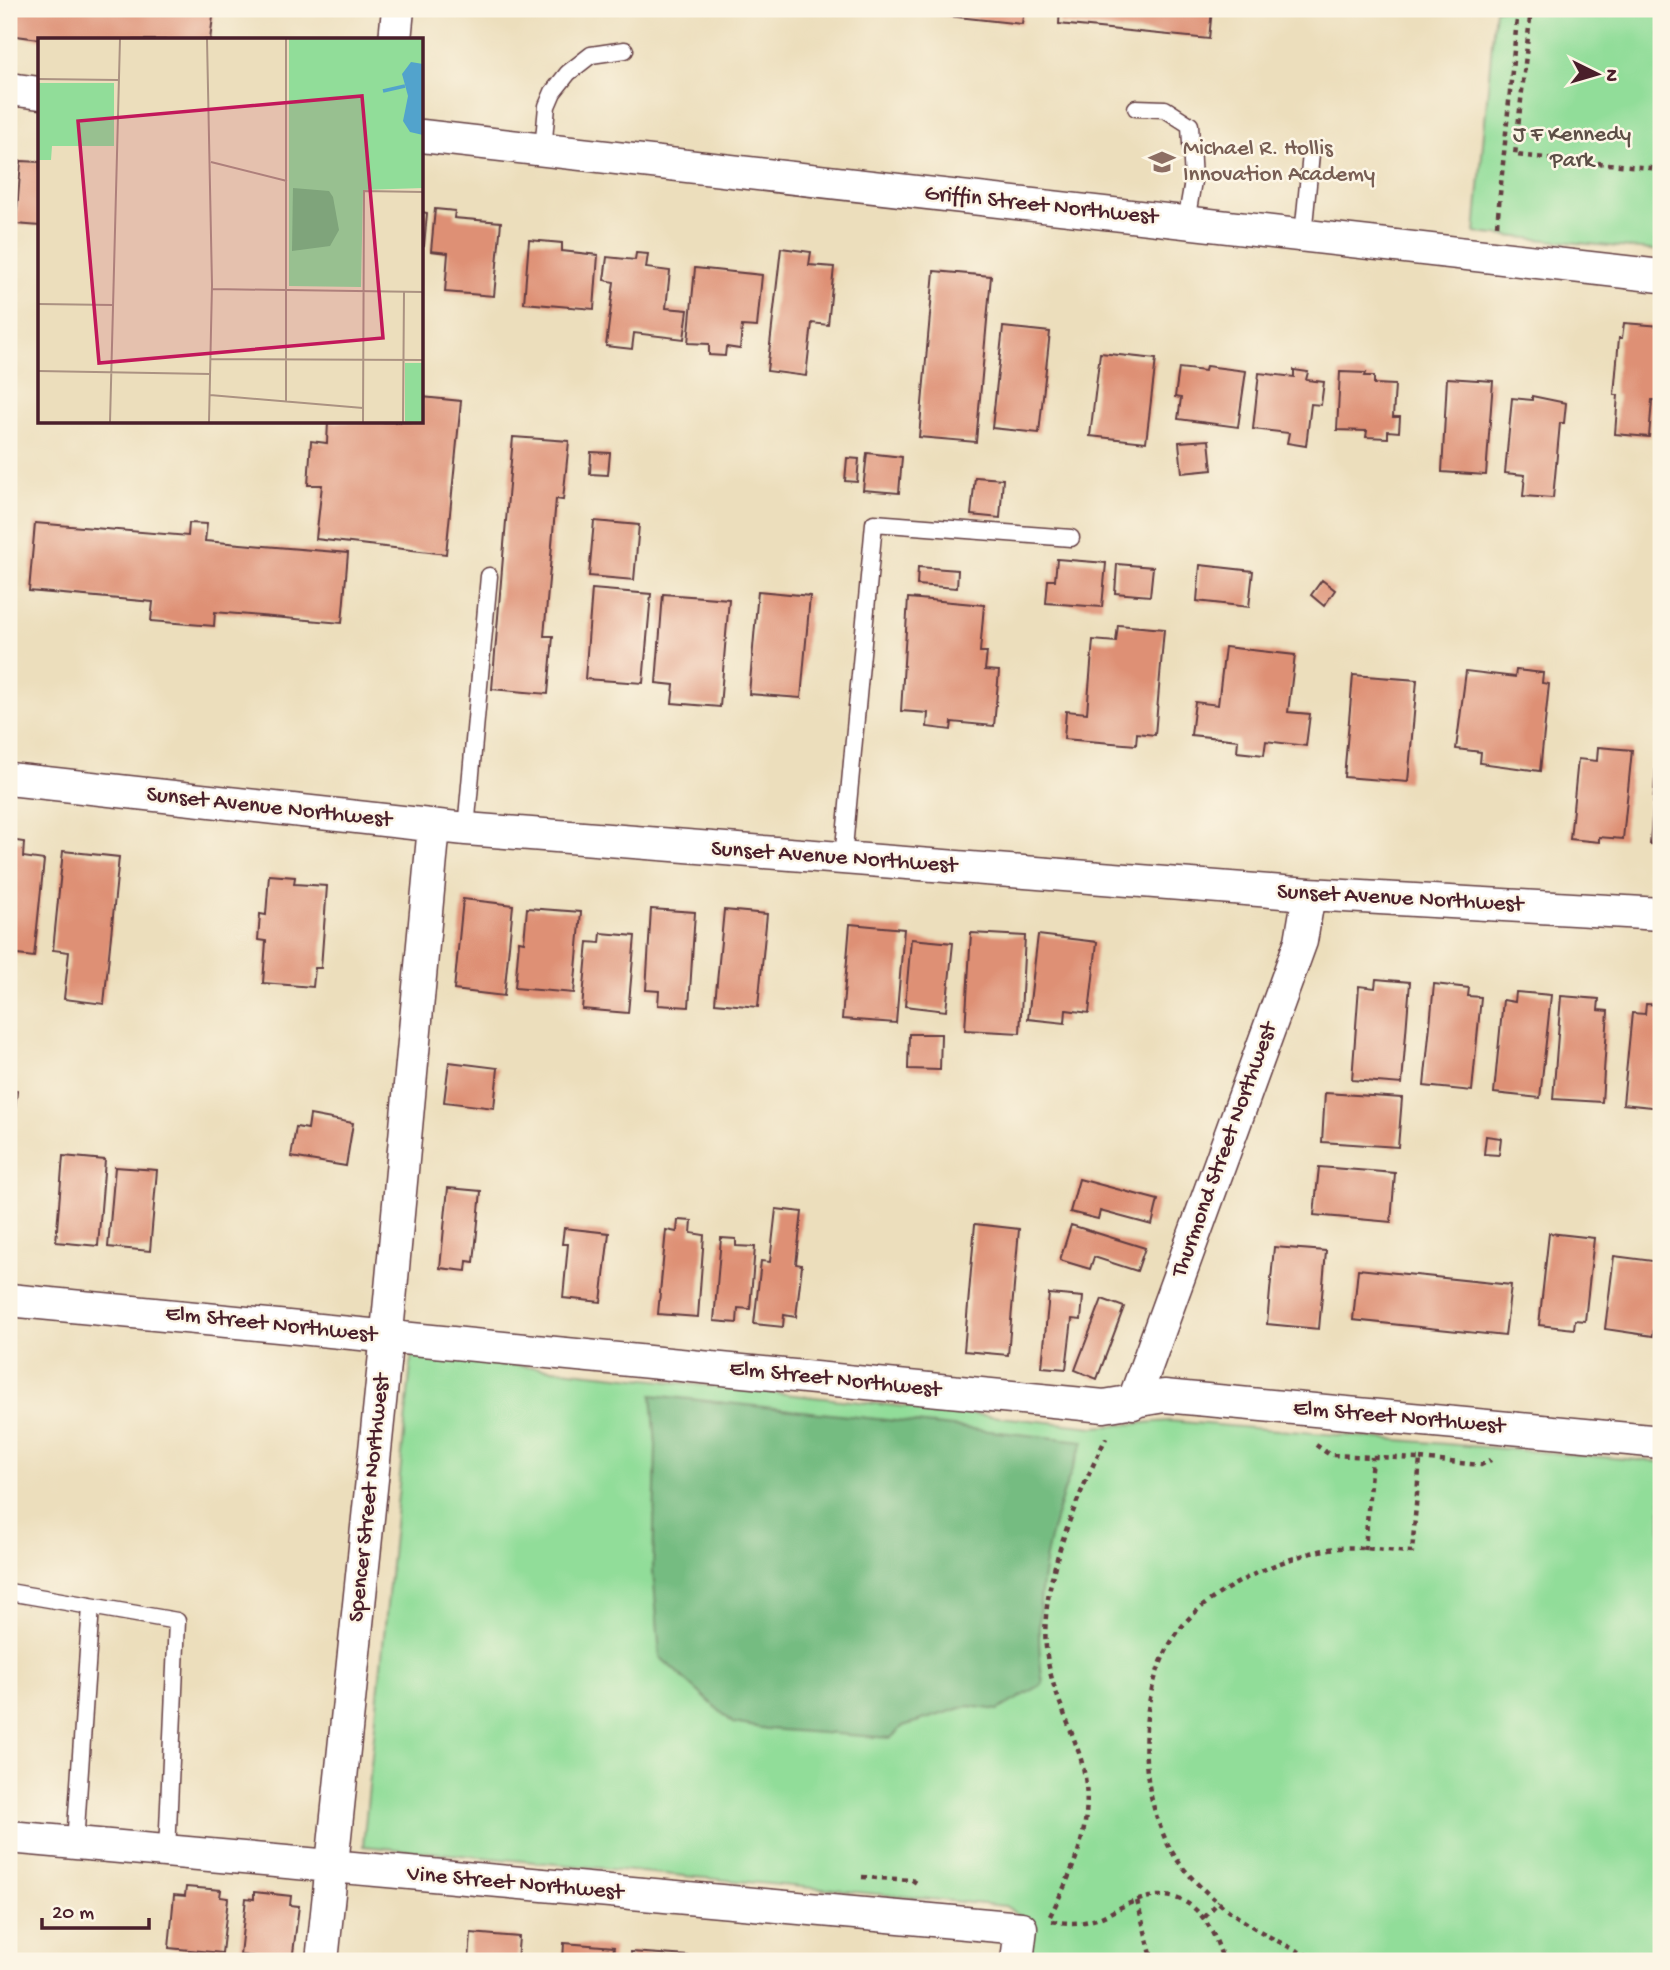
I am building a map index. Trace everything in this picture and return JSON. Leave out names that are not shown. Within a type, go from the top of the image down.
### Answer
[{"type":"street","points":[[395,38],[398,9]]},
{"type":"street","points":[[9,89],[38,93]]},
{"type":"street","name":"Griffin Street Northwest","points":[[424,136],[1661,276]]},
{"type":"street","name":"Sunset Avenue Northwest","points":[[9,779],[466,829],[1309,894],[1661,914]]},
{"type":"street","name":"Spencer Street Northwest","points":[[322,1961],[387,1337],[434,826]]},
{"type":"street","name":"Thurmond Street Northwest","points":[[1133,1403],[1300,941],[1309,894]]},
{"type":"street","name":"Elm Street Northwest","points":[[9,1300],[1091,1405],[1133,1403],[1164,1396],[1661,1442]]},
{"type":"street","name":"Vine Street Northwest","points":[[9,1837],[1021,1928],[1017,1961]]},
{"type":"lane","points":[[543,150],[547,106],[553,92],[568,73],[591,55],[625,50]]},
{"type":"lane","points":[[1136,108],[1165,109],[1190,125],[1193,181],[1186,222]]},
{"type":"lane","points":[[1303,235],[1311,154]]},
{"type":"lane","points":[[843,859],[874,523],[1072,538]]},
{"type":"lane","points":[[466,829],[489,576]]},
{"type":"lane","points":[[9,1591],[177,1621],[167,1852]]},
{"type":"lane","points":[[75,1843],[91,1606]]},
{"type":"path","points":[[1497,227],[1518,9]]},
{"type":"path","points":[[1531,9],[1515,155],[1661,169]]},
{"type":"path","points":[[1107,1434],[1066,1531],[1051,1589],[1046,1646],[1054,1689],[1085,1777],[1088,1813],[1082,1848],[1048,1921],[1071,1925],[1090,1922],[1137,1901],[1151,1897],[1167,1898],[1186,1904],[1205,1917],[1215,1934],[1223,1961]]},
{"type":"path","points":[[1306,1438],[1330,1455],[1420,1459],[1412,1552],[1338,1548],[1279,1564],[1236,1583],[1198,1609],[1182,1625],[1158,1674],[1149,1704],[1143,1744],[1148,1789],[1172,1851],[1191,1877],[1256,1929],[1322,1961]]},
{"type":"path","points":[[1365,1550],[1372,1457]]},
{"type":"path","points":[[1137,1901],[1152,1959],[1161,1961]]},
{"type":"path","points":[[1205,1917],[1219,1901]]},
{"type":"green space","name":"J F Kennedy Park","points":[[1495,9],[1661,9],[1661,251],[1475,233]]},
{"type":"green space","points":[[412,1354],[1094,1427],[1169,1421],[1661,1462],[1661,1961],[1032,1961],[1026,1919],[1005,1906],[363,1846]]},
{"type":"green space","points":[[652,1395],[1084,1441],[1061,1500],[1046,1560],[1039,1621],[1043,1684],[998,1710],[968,1706],[903,1726],[891,1738],[767,1729],[733,1723],[660,1657],[653,1570],[656,1446]]},
{"type":"building","points":[[9,9],[214,9],[210,38],[38,39],[9,35]]},
{"type":"building","points":[[883,9],[1024,9],[1022,24]]},
{"type":"building","points":[[1060,9],[1212,9],[1209,39],[1059,24]]},
{"type":"building","points":[[21,161],[38,162],[38,226],[16,224]]},
{"type":"building","points":[[435,209],[455,211],[454,218],[501,222],[494,296],[445,292],[448,253],[431,251]]},
{"type":"building","points":[[424,212],[427,213],[424,246]]},
{"type":"building","points":[[529,240],[562,243],[562,251],[598,255],[594,309],[524,303]]},
{"type":"building","points":[[781,248],[811,252],[809,265],[834,267],[828,325],[812,323],[806,376],[767,371]]},
{"type":"building","points":[[636,253],[648,254],[646,268],[670,271],[666,308],[688,310],[684,339],[634,333],[632,349],[606,346],[614,282],[604,280],[607,257],[635,260]]},
{"type":"building","points":[[695,268],[762,275],[757,327],[742,326],[740,349],[726,347],[725,356],[709,355],[709,344],[688,343]]},
{"type":"building","points":[[934,271],[991,276],[976,442],[919,437]]},
{"type":"building","points":[[1624,323],[1661,326],[1661,400],[1652,400],[1649,437],[1615,434],[1618,395],[1614,395],[1619,338],[1622,338]]},
{"type":"building","points":[[1003,327],[1050,332],[1039,433],[992,428]]},
{"type":"building","points":[[1100,353],[1156,359],[1146,442],[1090,436]]},
{"type":"building","points":[[1206,366],[1246,371],[1238,427],[1178,419],[1181,398],[1175,397],[1179,368],[1205,371]]},
{"type":"building","points":[[1294,370],[1308,372],[1306,380],[1324,382],[1321,405],[1311,404],[1306,446],[1287,443],[1289,433],[1253,429],[1259,373],[1294,377]]},
{"type":"building","points":[[1340,372],[1366,373],[1365,376],[1374,376],[1374,384],[1395,385],[1393,417],[1400,417],[1399,432],[1388,431],[1388,438],[1366,437],[1367,431],[1337,430]]},
{"type":"building","points":[[1447,378],[1493,381],[1486,475],[1442,472]]},
{"type":"building","points":[[1532,396],[1566,403],[1564,423],[1560,423],[1553,498],[1523,496],[1525,475],[1505,473],[1512,398],[1532,400]]},
{"type":"building","points":[[424,397],[461,401],[446,554],[316,539],[322,485],[308,485],[311,441],[327,443],[328,424],[424,424]]},
{"type":"building","points":[[513,437],[569,441],[563,500],[556,499],[544,636],[553,636],[548,694],[492,689]]},
{"type":"building","points":[[1209,440],[1212,470],[1182,473],[1179,442]]},
{"type":"building","points":[[591,452],[610,453],[608,475],[590,474]]},
{"type":"building","points":[[867,453],[902,457],[899,493],[863,490]]},
{"type":"building","points":[[847,458],[859,459],[857,482],[845,481]]},
{"type":"building","points":[[975,477],[1003,479],[1000,518],[971,515]]},
{"type":"building","points":[[594,521],[639,525],[634,580],[589,576]]},
{"type":"building","points":[[35,523],[188,536],[189,523],[207,524],[205,541],[348,553],[342,623],[215,612],[214,626],[151,621],[153,602],[29,591]]},
{"type":"building","points":[[1057,559],[1106,563],[1102,607],[1046,603],[1048,580],[1055,580]]},
{"type":"building","points":[[1117,564],[1153,567],[1150,596],[1115,593]]},
{"type":"building","points":[[1200,565],[1253,571],[1249,607],[1197,601]]},
{"type":"building","points":[[918,567],[958,570],[957,588],[917,585]]},
{"type":"building","points":[[1322,580],[1335,590],[1324,606],[1311,595]]},
{"type":"building","points":[[592,589],[651,594],[643,683],[585,679]]},
{"type":"building","points":[[758,591],[810,596],[801,698],[749,694]]},
{"type":"building","points":[[663,594],[729,599],[720,707],[672,703],[674,685],[656,683]]},
{"type":"building","points":[[908,598],[984,605],[980,652],[987,652],[985,670],[999,671],[994,726],[952,722],[951,730],[927,727],[928,713],[901,711]]},
{"type":"building","points":[[1118,625],[1164,629],[1155,735],[1137,733],[1136,745],[1064,739],[1066,711],[1087,713],[1093,640],[1116,642]]},
{"type":"building","points":[[1225,647],[1295,655],[1288,712],[1310,714],[1306,746],[1266,741],[1264,755],[1237,752],[1238,740],[1191,735],[1195,702],[1218,705]]},
{"type":"building","points":[[1516,670],[1543,673],[1542,683],[1549,684],[1540,771],[1480,763],[1481,752],[1456,749],[1466,671],[1515,677]]},
{"type":"building","points":[[1353,675],[1417,680],[1408,782],[1344,777]]},
{"type":"building","points":[[1598,747],[1632,750],[1623,839],[1599,837],[1599,842],[1570,839],[1578,759],[1597,761]]},
{"type":"building","points":[[1656,764],[1661,765],[1661,845],[1650,844]]},
{"type":"building","points":[[9,840],[24,842],[23,857],[44,860],[34,957],[9,954]]},
{"type":"building","points":[[63,851],[119,857],[104,1004],[64,999],[69,952],[53,950]]},
{"type":"building","points":[[269,875],[295,877],[294,884],[327,886],[321,968],[315,968],[313,987],[263,983],[266,941],[258,940],[260,914],[266,915]]},
{"type":"building","points":[[463,899],[513,905],[504,996],[454,990]]},
{"type":"building","points":[[527,908],[581,912],[574,993],[515,988],[519,941],[524,942]]},
{"type":"building","points":[[651,909],[695,912],[689,1007],[658,1005],[659,991],[646,990]]},
{"type":"building","points":[[724,910],[767,914],[758,1007],[715,1003]]},
{"type":"building","points":[[850,924],[904,929],[896,1023],[842,1019]]},
{"type":"building","points":[[601,933],[635,936],[628,1013],[582,1009],[588,942],[600,943]]},
{"type":"building","points":[[971,933],[1025,936],[1020,1033],[965,1030]]},
{"type":"building","points":[[1038,935],[1097,942],[1089,1013],[1066,1010],[1065,1023],[1028,1019]]},
{"type":"building","points":[[911,939],[953,943],[946,1011],[905,1006]]},
{"type":"building","points":[[1376,979],[1410,982],[1402,1084],[1352,1080],[1359,986],[1375,988]]},
{"type":"building","points":[[1434,984],[1469,988],[1468,996],[1481,997],[1472,1091],[1424,1086]]},
{"type":"building","points":[[1516,992],[1551,995],[1540,1098],[1494,1093],[1503,1000],[1515,1002]]},
{"type":"building","points":[[1561,996],[1599,999],[1598,1010],[1608,1011],[1602,1102],[1553,1099]]},
{"type":"building","points":[[1646,1004],[1661,1005],[1661,1108],[1623,1104],[1632,1013],[1645,1014]]},
{"type":"building","points":[[909,1034],[941,1034],[940,1070],[908,1069]]},
{"type":"building","points":[[449,1062],[498,1068],[494,1108],[444,1102]]},
{"type":"building","points":[[9,1090],[17,1091],[11,1147],[9,1146]]},
{"type":"building","points":[[1325,1093],[1402,1098],[1398,1147],[1322,1142]]},
{"type":"building","points":[[310,1115],[353,1123],[346,1166],[291,1157],[296,1127],[308,1129]]},
{"type":"building","points":[[1486,1136],[1501,1138],[1499,1155],[1484,1154]]},
{"type":"building","points":[[63,1156],[105,1160],[98,1246],[56,1242]]},
{"type":"building","points":[[115,1167],[157,1170],[150,1251],[108,1247]]},
{"type":"building","points":[[1319,1167],[1395,1173],[1391,1222],[1314,1215]]},
{"type":"building","points":[[1079,1179],[1158,1200],[1152,1225],[1100,1211],[1098,1219],[1070,1212]]},
{"type":"building","points":[[448,1188],[481,1191],[474,1262],[467,1261],[466,1271],[440,1268]]},
{"type":"building","points":[[776,1209],[802,1212],[796,1264],[802,1265],[796,1317],[784,1315],[783,1327],[754,1324],[761,1261],[770,1262]]},
{"type":"building","points":[[678,1220],[692,1221],[691,1233],[704,1235],[698,1317],[658,1314],[666,1230],[677,1232]]},
{"type":"building","points":[[975,1224],[1019,1229],[1008,1355],[964,1351]]},
{"type":"building","points":[[1071,1225],[1145,1248],[1137,1271],[1094,1257],[1090,1269],[1060,1260]]},
{"type":"building","points":[[564,1228],[609,1233],[601,1302],[563,1298],[568,1244],[562,1244]]},
{"type":"building","points":[[1549,1233],[1594,1238],[1585,1321],[1575,1320],[1574,1329],[1539,1325]]},
{"type":"building","points":[[721,1238],[736,1239],[736,1246],[755,1247],[750,1309],[738,1308],[737,1323],[714,1321]]},
{"type":"building","points":[[1274,1247],[1326,1251],[1319,1329],[1267,1324]]},
{"type":"building","points":[[1614,1256],[1661,1262],[1653,1336],[1605,1329]]},
{"type":"building","points":[[1358,1269],[1511,1285],[1505,1336],[1353,1320]]},
{"type":"building","points":[[1049,1294],[1083,1297],[1081,1320],[1072,1319],[1066,1369],[1042,1367]]},
{"type":"building","points":[[1102,1299],[1124,1307],[1097,1379],[1075,1370]]},
{"type":"building","points":[[186,1887],[221,1890],[220,1897],[228,1898],[222,1953],[169,1948],[174,1895],[185,1896]]},
{"type":"building","points":[[254,1892],[291,1896],[290,1905],[299,1906],[292,1961],[240,1955],[246,1898],[254,1899]]},
{"type":"building","points":[[471,1933],[519,1937],[517,1961],[469,1961]]},
{"type":"building","points":[[564,1943],[614,1947],[612,1961],[563,1961]]},
{"type":"building","points":[[631,1952],[688,1956],[687,1961],[631,1961]]},
{"type":"place","name":"Michael R. Hollis Innovation Academy","points":[[1162,162]]}]
